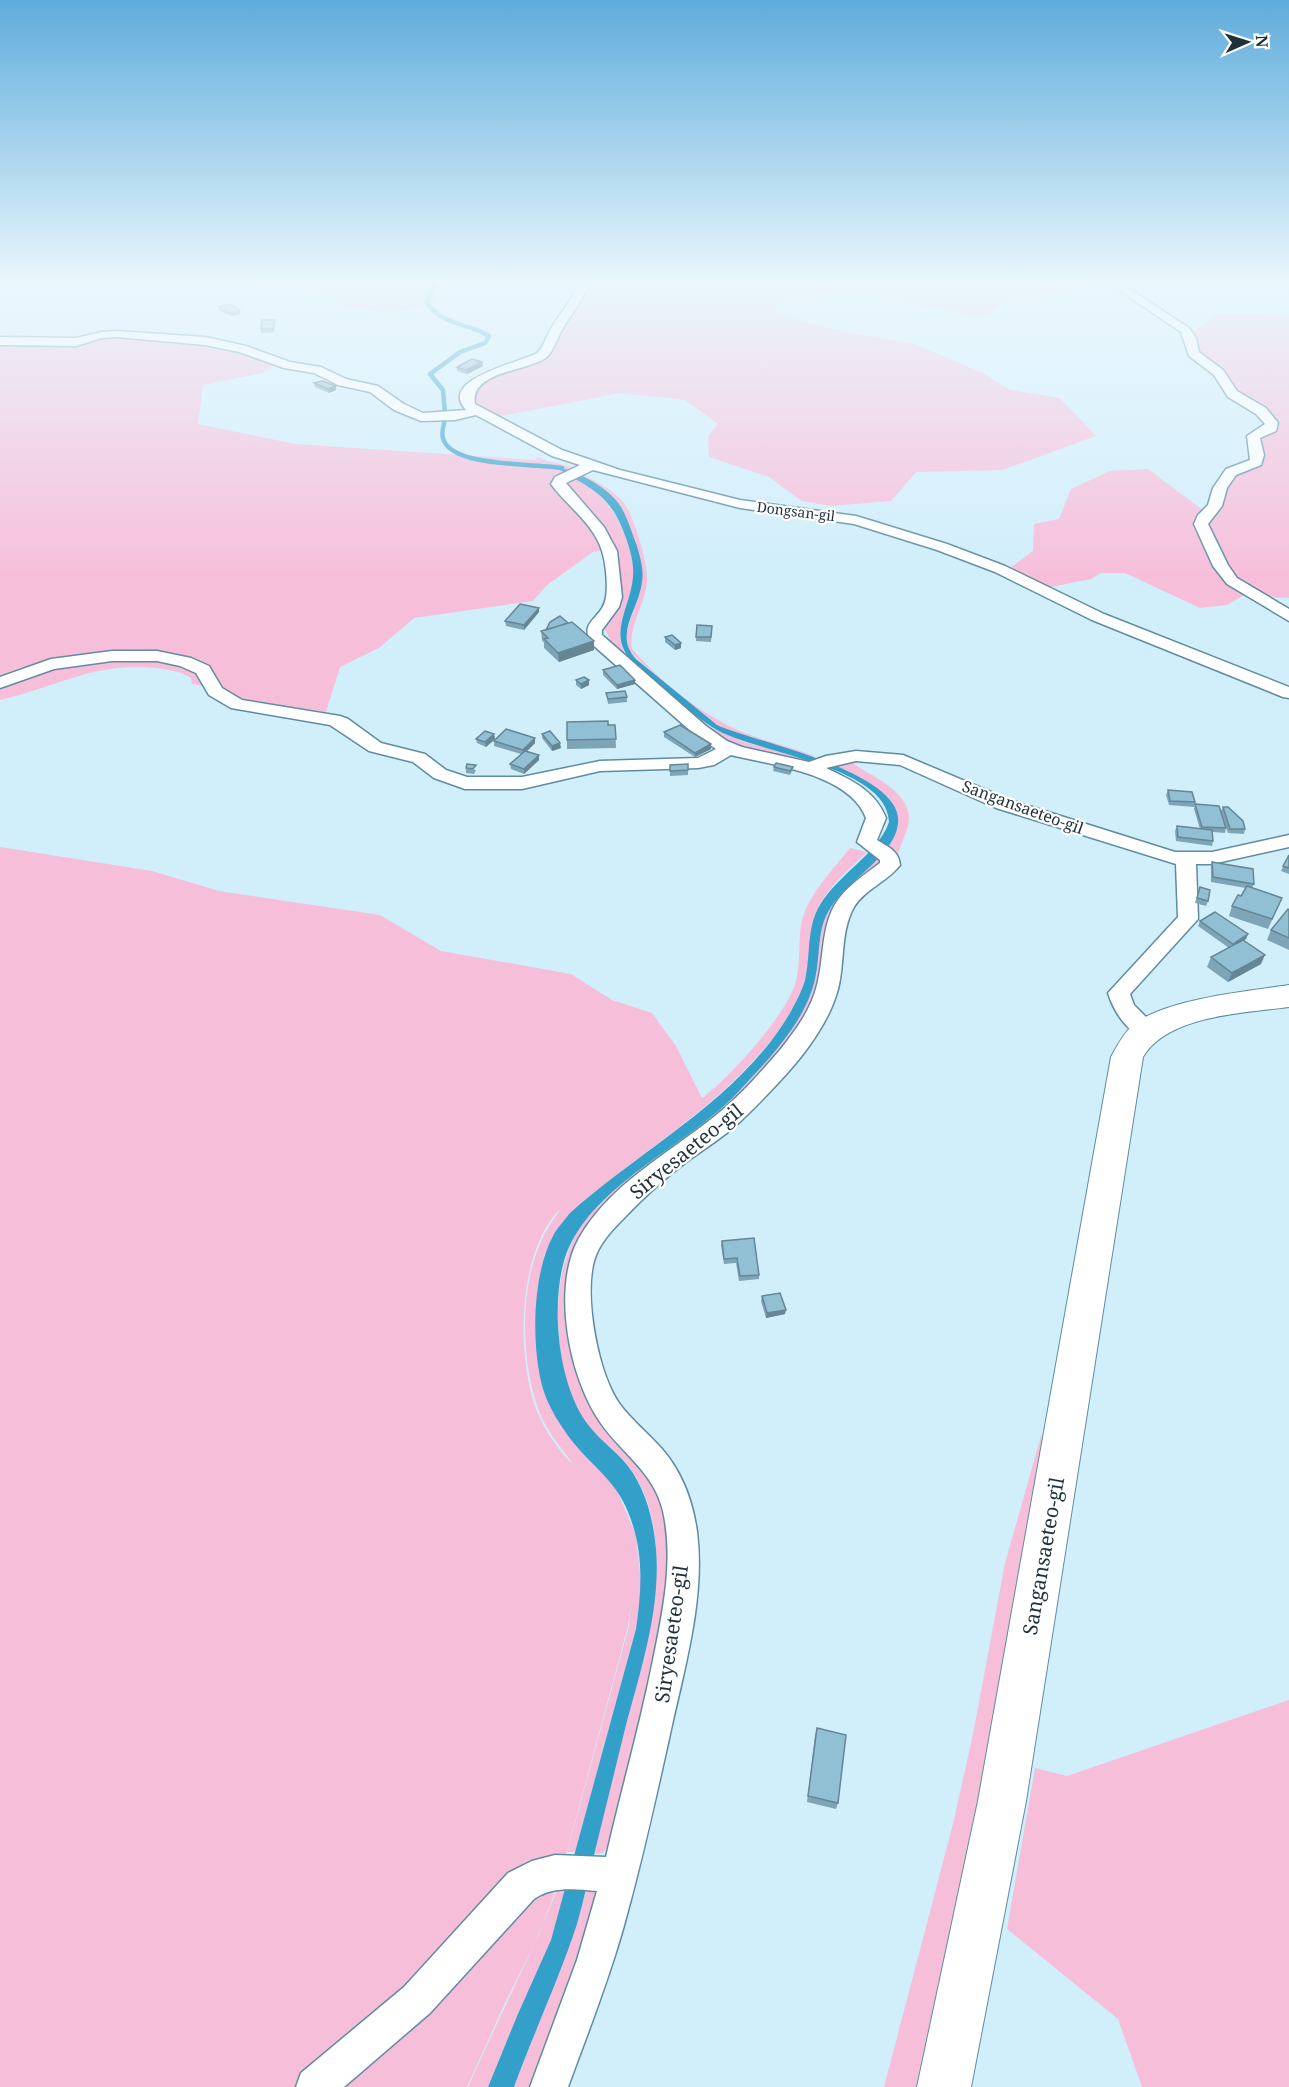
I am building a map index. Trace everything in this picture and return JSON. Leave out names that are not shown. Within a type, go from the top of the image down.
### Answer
[{"type":"street","points":[[341,381],[374,389],[399,407],[421,417],[449,416],[476,411]]},
{"type":"street","points":[[476,411],[469,406],[466,399],[478,381]]},
{"type":"street","points":[[1224,381],[1232,394],[1261,411],[1272,423],[1271,428],[1254,436],[1256,462],[1231,472],[1220,488],[1215,506],[1203,518],[1201,524],[1221,566],[1232,581],[1289,616]]},
{"type":"street","name":"Dongsan-gil","points":[[476,411],[557,453],[579,472],[768,509],[837,515],[892,530],[978,560],[1098,617],[1289,693]]},
{"type":"street","name":"Siryesaeteo-gil","points":[[549,2087],[602,1939],[610,1876],[659,1713],[671,1648],[682,1566],[678,1511],[671,1487],[658,1466],[611,1415],[594,1384],[582,1329],[579,1280],[581,1263],[591,1240],[626,1199],[652,1175],[740,1109],[790,1051],[825,995],[836,925],[844,905],[862,886],[890,866],[890,857],[867,839],[876,818],[871,805],[819,764],[729,749],[700,730],[599,642],[594,635],[594,630],[611,607],[614,597],[612,561],[608,544],[599,530],[559,486],[560,480],[579,472]]},
{"type":"street","points":[[0,683],[51,664],[112,656],[169,658],[203,670],[215,691],[230,701],[250,707],[334,720],[342,723],[375,747],[419,758],[440,774],[472,784],[522,783],[600,766],[698,763],[708,761],[729,749]]},
{"type":"street","name":"Sangansaeteo-gil","points":[[819,764],[856,756],[903,760],[1004,804],[1174,858],[1230,855],[1289,841]]},
{"type":"street","points":[[1149,1030],[1124,1009],[1119,993],[1188,919],[1186,859]]},
{"type":"street","name":"Sangansaeteo-gil","points":[[944,2087],[1002,1801],[1127,1057],[1136,1042],[1149,1030],[1195,1013],[1289,996]]},
{"type":"street","points":[[315,2087],[417,2000],[521,1886],[540,1874],[565,1872],[610,1876]]},
{"type":"shaded area","points":[[0,381],[221,381],[203,385],[198,424],[295,444],[535,460],[538,457],[576,469],[559,478],[604,550],[593,552],[547,585],[533,601],[414,618],[379,648],[340,667],[326,712],[240,699],[222,689],[207,668],[112,654],[0,681]]},
{"type":"shaded area","points":[[486,381],[996,381],[1010,390],[1060,398],[1096,436],[1002,470],[916,472],[891,501],[830,506],[802,501],[769,477],[709,457],[708,436],[718,424],[685,400],[621,393],[497,417],[476,403],[477,393]]},
{"type":"shaded area","points":[[1226,381],[1289,381],[1289,598],[1264,597],[1238,583],[1206,527],[1235,473],[1261,465],[1256,440],[1274,429]]},
{"type":"shaded area","points":[[1148,469],[1204,511],[1197,518],[1246,594],[1227,605],[1200,608],[1125,573],[1101,573],[1091,579],[1046,588],[1010,568],[1033,551],[1034,524],[1059,519],[1071,489],[1110,471]]},
{"type":"shaded area","points":[[583,475],[620,498],[628,509],[640,541],[646,565],[647,582],[632,632],[632,649],[668,685],[695,706],[725,724],[749,735],[815,756],[732,733],[717,725],[680,697],[629,651],[626,635],[642,582],[633,536],[620,506],[602,490],[580,476]]},
{"type":"shaded area","points":[[574,478],[594,490],[608,505],[624,533],[631,553],[633,580],[620,634],[624,652],[712,728],[744,742],[805,758],[798,759],[754,749],[713,734],[613,645],[604,628],[618,573],[564,486],[566,481]]},
{"type":"shaded area","points":[[108,659],[154,659],[193,668],[205,686],[192,684],[191,678],[175,671],[134,667],[94,672],[0,700],[0,686],[43,668]]},
{"type":"shaded area","points":[[851,762],[890,787],[905,804],[909,814],[908,826],[898,854],[889,846],[899,822],[872,785],[836,766]]},
{"type":"shaded area","points":[[0,847],[152,871],[219,891],[380,915],[441,951],[571,974],[612,1000],[652,1013],[676,1046],[702,1098],[727,1076],[755,1046],[789,998],[797,978],[801,925],[814,894],[850,848],[867,852],[834,884],[823,899],[815,916],[804,983],[791,1012],[773,1038],[751,1064],[702,1110],[569,1214],[554,1235],[544,1256],[573,1442],[615,1486],[636,1535],[642,1592],[636,1629],[575,1852],[567,1852],[629,1626],[631,1603],[628,1626],[558,1884],[539,1934],[467,2087],[0,2087]],"holes":[[[561,1208],[542,1239],[533,1263],[526,1307],[526,1353],[529,1376],[541,1416],[552,1436],[574,1466],[555,1444],[540,1418],[526,1369],[524,1340],[524,1309],[535,1252],[546,1227]]]},
{"type":"shaded area","points":[[879,857],[881,863],[866,876],[804,1019],[753,1086],[619,1196],[570,1319],[661,1490],[670,1538],[661,1646],[609,1845],[603,1853],[594,1854],[651,1621],[656,1579],[655,1536],[645,1495],[635,1476],[622,1459],[589,1427],[574,1403],[567,1386],[561,1357],[558,1314],[562,1271],[578,1231],[603,1200],[719,1110],[752,1078],[780,1043],[801,1012],[811,992],[824,919],[841,893]]},
{"type":"shaded area","points":[[1041,1436],[1043,1437],[975,1818],[916,2087],[884,2087],[953,1824],[973,1734],[1005,1563]]},
{"type":"shaded area","points":[[1289,1700],[1289,2087],[1142,2087],[1118,2019],[1007,1929],[1035,1768],[1067,1776]]},
{"type":"shaded area","points":[[559,1885],[568,1886],[551,1941],[488,2087],[468,2087],[538,1936]]},
{"type":"shaded area","points":[[586,1890],[597,1894],[598,1898],[535,2087],[514,2087],[578,1920]]},
{"type":"water","points":[[551,465],[580,475],[608,492],[626,516],[637,546],[642,572],[640,592],[627,631],[627,641],[636,659],[717,725],[824,761],[853,774],[878,789],[894,805],[898,824],[895,836],[888,847],[848,887],[826,915],[821,933],[817,970],[810,995],[804,1010],[785,1038],[720,1110],[642,1168],[594,1210],[576,1234],[564,1261],[558,1300],[563,1366],[576,1405],[586,1422],[629,1467],[646,1500],[655,1537],[657,1572],[655,1595],[643,1663],[577,1924],[514,2087],[488,2087],[551,1940],[636,1629],[640,1599],[637,1541],[623,1501],[563,1429],[543,1389],[535,1332],[537,1290],[546,1252],[555,1233],[569,1214],[716,1098],[769,1044],[790,1013],[804,984],[813,923],[820,905],[836,884],[876,844],[884,834],[889,822],[882,802],[866,786],[814,762],[755,745],[712,727],[631,660],[621,640],[622,620],[633,572],[631,554],[623,530],[614,512],[602,497]]},
{"type":"building","points":[[323,381],[336,386],[328,389],[314,383]]},
{"type":"building","points":[[520,604],[539,608],[524,625],[505,621]]},
{"type":"building","points":[[560,616],[568,623],[546,630],[550,622]]},
{"type":"building","points":[[572,622],[594,641],[558,653],[544,639],[548,638],[541,631]]},
{"type":"building","points":[[697,625],[712,626],[711,637],[696,637]]},
{"type":"building","points":[[672,635],[681,643],[675,645],[665,637]]},
{"type":"building","points":[[620,665],[635,680],[617,685],[603,670]]},
{"type":"building","points":[[584,677],[589,680],[581,684],[576,680]]},
{"type":"building","points":[[625,691],[627,697],[608,699],[606,693]]},
{"type":"building","points":[[608,721],[608,725],[615,725],[616,739],[567,740],[567,722]]},
{"type":"building","points":[[680,725],[711,744],[695,753],[664,732]]},
{"type":"building","points":[[506,729],[535,738],[523,750],[494,741]]},
{"type":"building","points":[[485,731],[494,734],[485,742],[476,739]]},
{"type":"building","points":[[550,731],[560,743],[552,746],[542,734]]},
{"type":"building","points":[[525,751],[539,755],[524,769],[510,764]]},
{"type":"building","points":[[776,763],[793,767],[790,771],[774,767]]},
{"type":"building","points":[[467,764],[476,765],[473,769],[466,768]]},
{"type":"building","points":[[688,764],[688,770],[670,771],[670,765]]},
{"type":"building","points":[[1168,790],[1192,792],[1195,802],[1170,801]]},
{"type":"building","points":[[1195,804],[1219,806],[1226,828],[1202,827]]},
{"type":"building","points":[[1223,807],[1228,807],[1243,821],[1245,829],[1230,829]]},
{"type":"building","points":[[1177,826],[1212,830],[1213,841],[1178,837]]},
{"type":"building","points":[[1289,855],[1289,868],[1283,866]]},
{"type":"building","points":[[1212,862],[1253,869],[1254,884],[1213,877]]},
{"type":"building","points":[[1247,886],[1282,898],[1272,919],[1232,906]]},
{"type":"building","points":[[1200,887],[1210,890],[1208,901],[1197,898]]},
{"type":"building","points":[[1289,910],[1289,938],[1271,930]]},
{"type":"building","points":[[1215,912],[1248,934],[1233,944],[1200,921]]},
{"type":"building","points":[[1243,940],[1265,955],[1232,973],[1211,957]]},
{"type":"building","points":[[754,1238],[759,1275],[740,1276],[737,1258],[724,1259],[722,1241]]},
{"type":"building","points":[[780,1293],[786,1310],[767,1313],[762,1296]]},
{"type":"building","points":[[817,1728],[846,1735],[838,1803],[808,1796]]},
{"type":"waterway","points":[[436,381],[443,390],[445,414]]},
{"type":"waterway","points":[[445,419],[443,438],[449,448],[461,455],[495,462],[562,468]]}]
